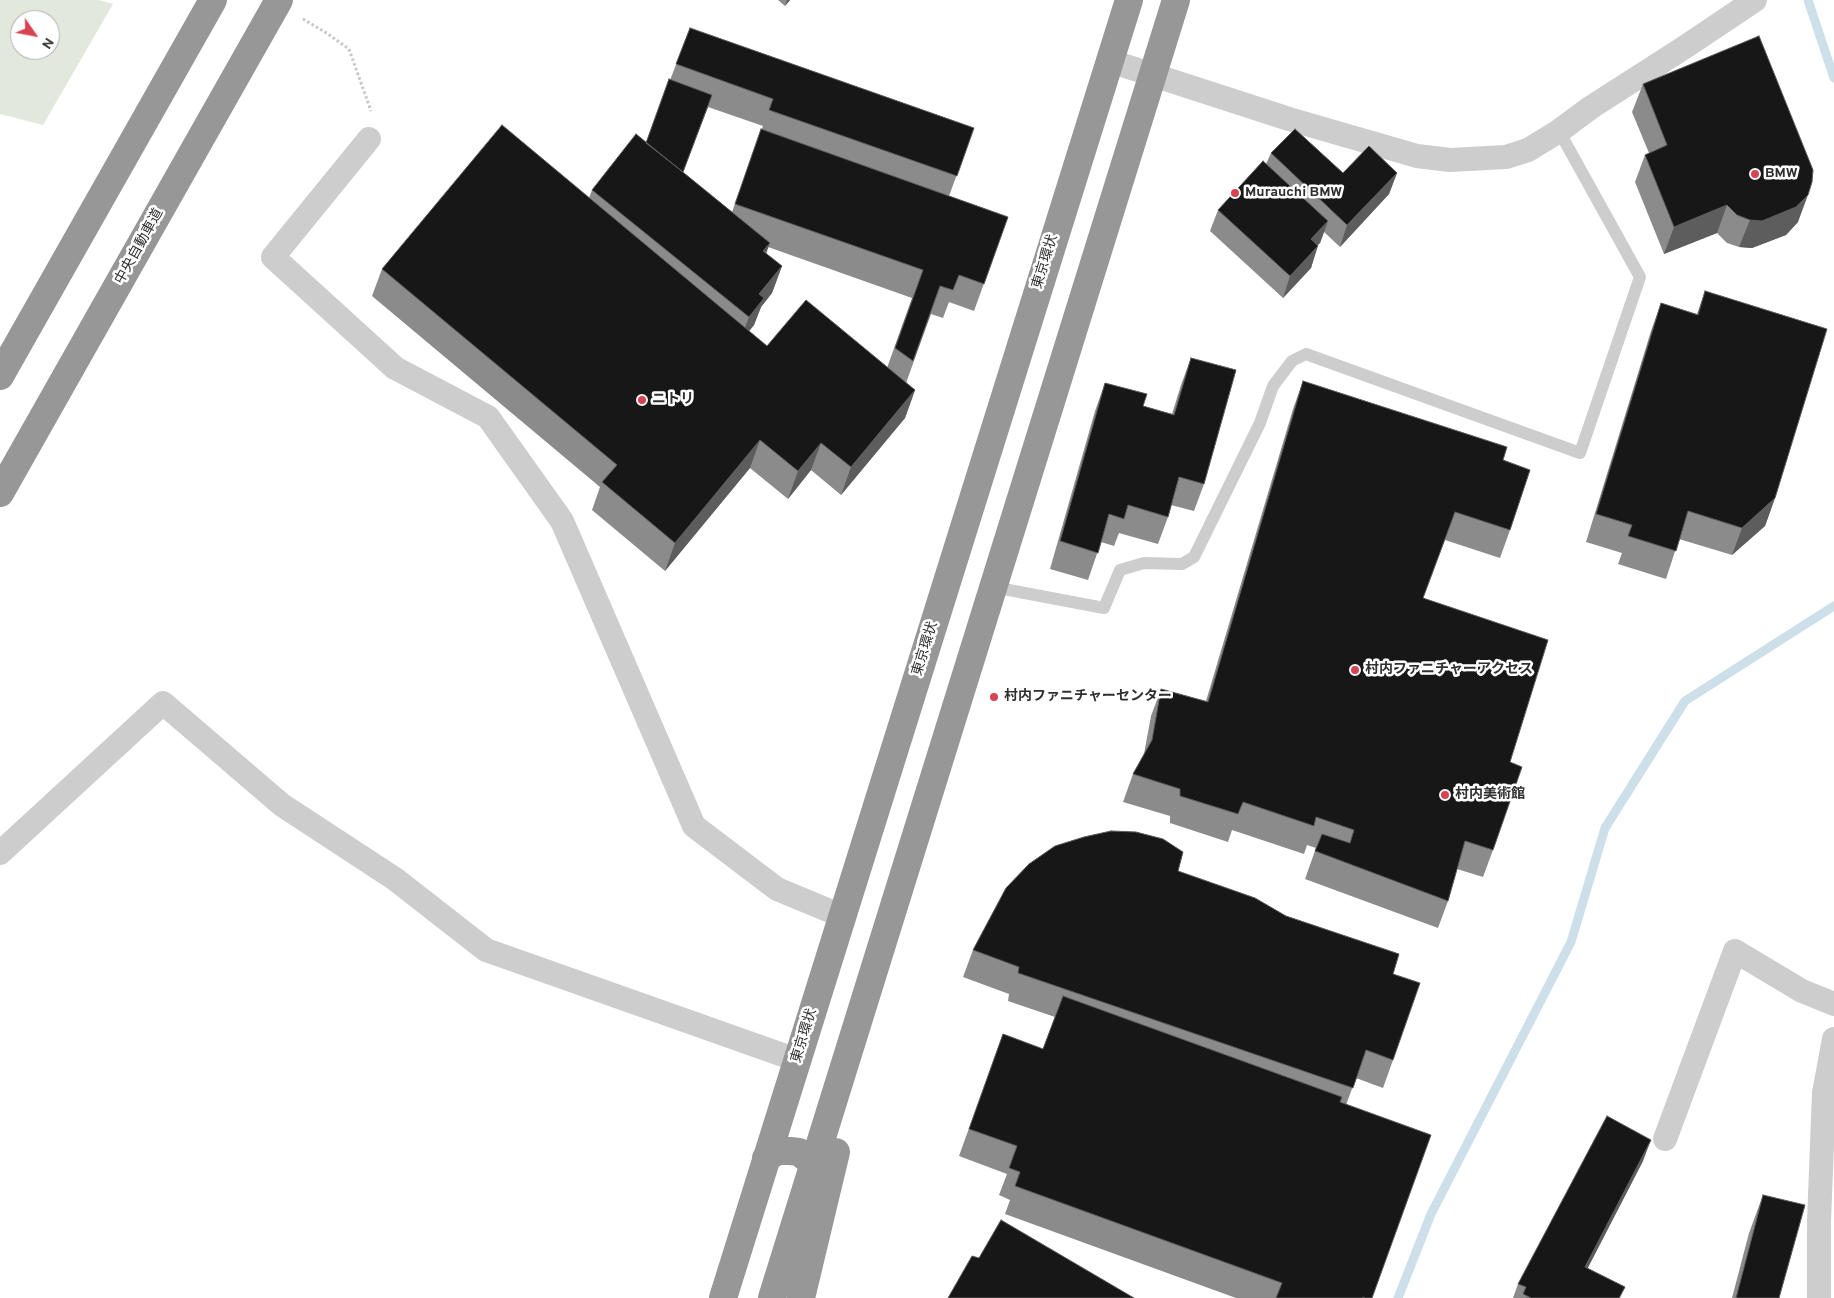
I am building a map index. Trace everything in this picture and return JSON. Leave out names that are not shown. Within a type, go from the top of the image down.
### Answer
[{"type":"highway","points":[[0,376],[213,0]]},
{"type":"highway","name":"中央自動車道","points":[[0,493],[279,0]]},
{"type":"highway","name":"東京環状","points":[[723,1298],[1128,0]]},
{"type":"highway","points":[[772,1298],[1176,0]]},
{"type":"highway","points":[[801,1298],[829,1174],[866,1054],[901,881]]},
{"type":"highway","points":[[766,1158],[778,1151],[790,1150],[799,1152],[814,1164]]},
{"type":"street","points":[[1110,61],[1289,119],[1417,156],[1450,160],[1506,157],[1528,150],[1559,131],[1590,108],[1755,0]]},
{"type":"street","points":[[369,139],[273,257],[395,368],[488,417],[562,521],[694,826],[777,889],[842,916]]},
{"type":"street","points":[[0,853],[162,703],[282,805],[395,880],[486,950],[797,1060]]},
{"type":"street","points":[[1665,1139],[1735,951],[1802,991],[1834,1004]]},
{"type":"street","points":[[1819,1298],[1819,1221],[1824,1093],[1834,1039]]},
{"type":"lane","points":[[993,587],[1104,608],[1120,570],[1144,563],[1182,564],[1194,557],[1260,423],[1273,386],[1292,361],[1306,354],[1580,454],[1640,277],[1559,131]]},
{"type":"path","points":[[328,34],[349,49],[375,123],[369,139]]},
{"type":"shaded area","points":[[0,0],[99,0],[113,4],[43,125],[0,114]]},
{"type":"building","points":[[690,28],[974,128],[957,176],[769,110],[773,99],[676,64]]},
{"type":"building","points":[[1759,36],[1813,170],[1808,195],[1796,207],[1762,221],[1750,220],[1737,215],[1727,205],[1674,227],[1645,155],[1667,145],[1643,84]]},
{"type":"building","points":[[669,79],[712,95],[683,172],[646,143]]},
{"type":"building","points":[[502,125],[767,346],[806,300],[915,390],[851,467],[821,443],[798,471],[760,440],[675,543],[602,482],[617,465],[382,269]]},
{"type":"building","points":[[761,129],[1008,217],[984,284],[959,275],[953,290],[940,286],[913,361],[895,348],[923,270],[735,204]]},
{"type":"building","points":[[1295,129],[1343,173],[1369,146],[1397,173],[1347,225],[1271,153]]},
{"type":"building","points":[[636,134],[770,243],[763,251],[782,266],[759,294],[764,298],[749,317],[592,190]]},
{"type":"building","points":[[1263,161],[1328,221],[1311,239],[1318,246],[1290,276],[1218,210]]},
{"type":"building","points":[[1705,291],[1827,329],[1775,498],[1742,528],[1688,511],[1676,551],[1628,536],[1632,525],[1596,514],[1661,303],[1698,315]]},
{"type":"building","points":[[1191,358],[1236,370],[1204,484],[1179,477],[1168,517],[1128,505],[1124,519],[1109,514],[1098,553],[1060,541],[1105,383],[1147,394],[1143,406],[1174,415]]},
{"type":"building","points":[[1303,381],[1507,447],[1503,460],[1530,470],[1510,530],[1455,512],[1423,598],[1548,640],[1510,762],[1522,767],[1493,850],[1465,841],[1448,901],[1315,851],[1322,834],[1350,843],[1354,830],[1316,817],[1314,826],[1243,802],[1238,814],[1180,796],[1180,789],[1133,774],[1152,740],[1161,689],[1208,702]]},
{"type":"building","points":[[1111,831],[1136,832],[1163,839],[1183,852],[1178,871],[1255,898],[1286,916],[1399,954],[1393,974],[1420,983],[1393,1060],[1366,1050],[1353,1088],[1018,973],[1019,967],[973,950],[1006,888],[1029,864],[1055,846]]},
{"type":"building","points":[[1063,996],[1342,1097],[1340,1102],[1431,1135],[1372,1298],[1276,1298],[1282,1283],[1015,1186],[1020,1172],[1009,1168],[1017,1146],[969,1129],[1003,1034],[1043,1049]]},
{"type":"building","points":[[1607,1116],[1651,1140],[1585,1267],[1625,1287],[1619,1298],[1531,1298],[1523,1294],[1526,1287],[1518,1284]]},
{"type":"building","points":[[1763,1195],[1805,1205],[1779,1298],[1736,1298]]},
{"type":"building","points":[[1001,1220],[1134,1298],[948,1298],[972,1256],[979,1258]]},
{"type":"waterway","points":[[1808,0],[1834,78]]},
{"type":"waterway","points":[[1398,1298],[1431,1214],[1571,942],[1605,828],[1685,701],[1834,606]]},
{"type":"place","name":"BMW","points":[[1755,174]]},
{"type":"place","name":"Murauchi BMW","points":[[1235,193]]},
{"type":"place","name":"ニトリ","points":[[642,400]]},
{"type":"place","name":"村内ファニチャーアクセス","points":[[1355,670]]},
{"type":"place","name":"村内ファニチャーセンター","points":[[994,697]]},
{"type":"place","name":"村内美術館","points":[[1445,795]]}]
